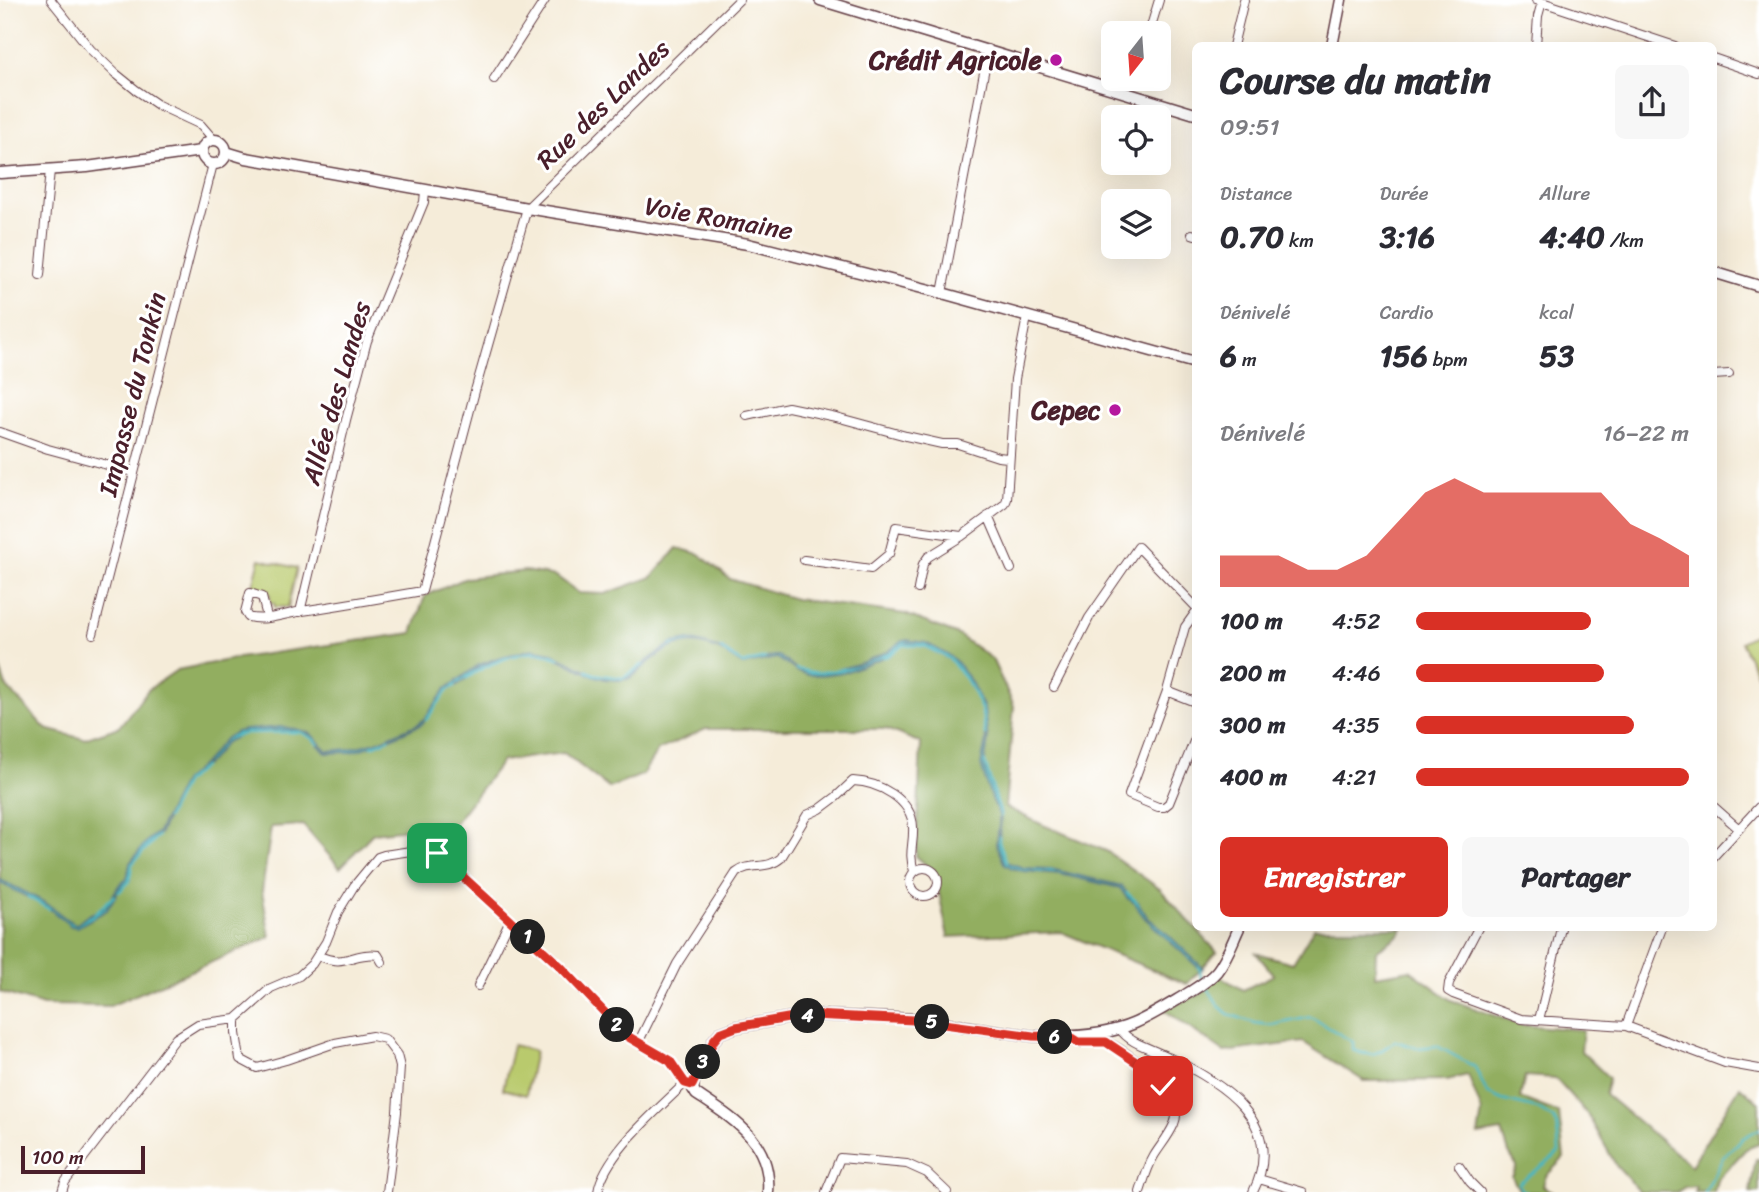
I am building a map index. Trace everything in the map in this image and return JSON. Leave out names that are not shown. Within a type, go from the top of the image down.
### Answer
[{"type":"street","points":[[51,0],[91,50],[115,73],[158,105],[201,125],[214,140],[224,145],[226,152],[223,160],[213,164],[203,159],[201,151],[206,143],[214,140]]},
{"type":"street","points":[[494,79],[545,0]]},
{"type":"street","name":"Rue des Landes","points":[[527,208],[739,0]]},
{"type":"street","points":[[820,0],[1192,113]]},
{"type":"street","points":[[1153,21],[1159,0]]},
{"type":"street","points":[[1234,42],[1244,0]]},
{"type":"street","points":[[1333,42],[1341,0]]},
{"type":"street","points":[[1536,42],[1539,1],[1663,42]]},
{"type":"street","points":[[942,293],[986,62],[986,50]]},
{"type":"street","points":[[1717,59],[1759,74]]},
{"type":"street","points":[[0,173],[87,167],[201,151]]},
{"type":"street","name":"Voie Romaine","points":[[226,152],[425,191],[748,244],[942,293],[1192,362]]},
{"type":"street","name":"Impasse du Tonkin","points":[[93,634],[213,164]]},
{"type":"street","points":[[40,275],[50,170]]},
{"type":"street","name":"Allée des Landes","points":[[300,612],[367,341],[424,202],[425,191]]},
{"type":"street","points":[[267,617],[422,591],[527,208]]},
{"type":"street","points":[[1717,273],[1759,286]]},
{"type":"street","points":[[918,589],[923,564],[928,556],[962,537],[1007,499],[1015,379],[1027,317]]},
{"type":"street","points":[[1717,375],[1729,374]]},
{"type":"street","points":[[747,416],[788,407],[836,416],[942,444],[958,444],[1009,458]]},
{"type":"street","points":[[0,432],[48,449],[134,472]]},
{"type":"street","points":[[988,516],[1012,569]]},
{"type":"street","points":[[803,560],[871,569],[889,554],[896,527],[962,537]]},
{"type":"street","points":[[1054,687],[1089,618],[1138,547],[1192,603]]},
{"type":"street","points":[[1192,618],[1185,627],[1167,691],[1129,795],[1164,807],[1169,803],[1192,746]]},
{"type":"street","points":[[1167,691],[1192,701]]},
{"type":"street","points":[[638,1043],[677,964],[736,873],[743,867],[768,866],[775,863],[781,858],[807,815],[836,797],[853,781],[865,781],[891,792],[907,807],[913,826],[910,858],[914,871]]},
{"type":"street","points":[[1717,853],[1759,807]]},
{"type":"street","points":[[1717,810],[1739,829]]},
{"type":"street","points":[[62,1192],[65,1182],[176,1038],[198,1024],[236,1019],[271,988],[299,976],[313,964],[326,942],[338,912],[354,886],[378,857],[432,848],[561,967],[627,1036],[670,1061],[696,1094],[741,1125],[757,1144],[765,1164],[768,1192]]},
{"type":"street","points":[[478,986],[510,920]]},
{"type":"street","points":[[598,1192],[617,1152],[688,1084],[720,1033],[736,1027],[813,1015],[914,1020],[1033,1036],[1070,1037],[1120,1029],[1136,1023],[1202,984],[1217,971],[1238,931]]},
{"type":"street","points":[[1476,931],[1449,983],[1448,991],[1521,1019],[1626,1026],[1725,1063],[1759,1069]]},
{"type":"street","points":[[1539,1020],[1560,931]]},
{"type":"street","points":[[1626,1026],[1661,931]]},
{"type":"street","points":[[318,955],[327,960],[341,961],[371,954],[379,955],[382,962]]},
{"type":"street","points":[[236,1019],[240,1059],[257,1068],[335,1043],[372,1037],[385,1040],[397,1055],[400,1067],[387,1192]]},
{"type":"street","points":[[1120,1029],[1128,1038],[1207,1076],[1245,1108],[1253,1118],[1262,1140],[1263,1160],[1253,1192]]},
{"type":"street","points":[[1070,1037],[1078,1042],[1101,1041],[1111,1044],[1148,1070],[1172,1098],[1177,1112],[1174,1124],[1152,1158],[1140,1192]]},
{"type":"street","points":[[826,1192],[840,1158],[907,1164],[927,1173],[947,1192]]},
{"type":"street","points":[[1459,1166],[1480,1192]]},
{"type":"street","points":[[1259,1179],[1303,1192]]},
{"type":"green space","points":[[677,548],[699,554],[730,579],[795,599],[905,614],[958,635],[992,659],[1014,706],[1005,807],[1106,851],[1160,889],[1192,924],[1192,931],[1198,931],[1217,952],[1187,984],[1061,932],[948,937],[935,873],[916,856],[921,743],[886,729],[706,729],[658,750],[642,775],[609,788],[564,753],[502,761],[454,824],[373,833],[340,868],[303,825],[271,827],[262,891],[270,937],[110,1006],[43,1005],[0,992],[0,669],[6,686],[46,729],[84,739],[119,727],[148,690],[177,670],[238,658],[412,633],[425,596],[466,578],[525,571],[556,576],[579,593],[605,594],[652,577]]},
{"type":"green space","points":[[260,559],[297,568],[288,607],[275,607],[274,603],[270,603],[270,594],[252,589]]},
{"type":"green space","points":[[1759,632],[1759,679],[1741,642]]},
{"type":"green space","points":[[1312,931],[1401,931],[1376,951],[1375,976],[1410,970],[1451,1000],[1521,1025],[1583,1030],[1581,1051],[1609,1078],[1605,1094],[1691,1166],[1740,1086],[1759,1103],[1759,1144],[1746,1149],[1717,1180],[1714,1192],[1694,1192],[1696,1186],[1685,1187],[1677,1192],[1640,1192],[1617,1167],[1588,1115],[1555,1078],[1525,1076],[1520,1098],[1559,1113],[1564,1158],[1546,1176],[1543,1186],[1554,1192],[1520,1192],[1512,1177],[1517,1166],[1509,1153],[1502,1131],[1478,1135],[1482,1112],[1468,1075],[1447,1080],[1364,1081],[1303,1042],[1224,1052],[1163,1009],[1199,995],[1218,975],[1243,990],[1274,975],[1256,953],[1293,963]]},
{"type":"green space","points":[[513,1045],[535,1051],[526,1095],[503,1089]]},
{"type":"green space","points":[[1756,1159],[1759,1159],[1759,1192],[1750,1192]]},
{"type":"water","points":[[689,640],[722,649],[743,664],[779,656],[798,670],[817,673],[861,663],[907,640],[926,643],[948,655],[958,663],[970,680],[984,708],[988,740],[984,766],[1001,814],[999,843],[1006,862],[1024,868],[1051,869],[1122,886],[1129,896],[1138,902],[1148,918],[1203,968],[1201,970],[1145,918],[1120,888],[1060,874],[1023,871],[1004,863],[996,844],[999,815],[981,765],[986,740],[981,707],[955,664],[926,647],[909,643],[901,645],[890,655],[845,672],[820,675],[797,671],[777,658],[743,665],[705,645],[682,644],[662,653],[632,677],[619,680],[605,679],[590,674],[551,655],[528,652],[491,662],[477,669],[447,691],[422,724],[378,744],[351,752],[326,753],[307,733],[275,730],[243,733],[226,742],[211,760],[185,782],[160,833],[133,862],[130,880],[120,888],[107,910],[77,927],[71,926],[47,907],[0,883],[0,880],[32,895],[77,924],[88,915],[106,907],[119,885],[127,879],[130,863],[147,841],[158,832],[183,782],[226,738],[236,732],[280,727],[295,729],[310,733],[327,751],[350,749],[376,742],[418,724],[446,689],[479,665],[497,658],[533,649],[552,653],[594,674],[610,679],[623,678],[631,676],[672,643]]},
{"type":"waterway","points":[[884,657],[903,645],[924,646],[950,659],[971,687],[982,711],[985,735]]},
{"type":"waterway","points":[[721,649],[743,664],[765,658]]},
{"type":"waterway","points":[[467,678],[483,668],[513,656],[542,653],[559,658]]},
{"type":"waterway","points":[[587,671],[623,678],[642,665]]},
{"type":"waterway","points":[[796,669],[817,673],[844,669]]},
{"type":"waterway","points":[[426,720],[448,690],[455,686]]},
{"type":"waterway","points":[[231,737],[248,733],[300,732],[318,744]]},
{"type":"waterway","points":[[372,746],[389,739]]},
{"type":"waterway","points":[[985,762],[1001,816]]},
{"type":"waterway","points":[[167,818],[185,782],[203,767]]},
{"type":"waterway","points":[[119,892],[129,882],[132,864],[158,836]]},
{"type":"waterway","points":[[999,837],[1007,863]]},
{"type":"waterway","points":[[1127,893],[1137,903]]},
{"type":"waterway","points":[[95,913],[114,896]]},
{"type":"waterway","points":[[28,897],[49,909]]},
{"type":"waterway","points":[[1199,967],[1202,981]]},
{"type":"waterway","points":[[1206,986],[1219,1006],[1228,1014],[1255,1023],[1272,1025],[1311,1017],[1353,1042],[1353,1050],[1366,1054],[1376,1053],[1395,1041],[1417,1048],[1437,1046],[1475,1067],[1487,1093],[1502,1100],[1538,1109],[1554,1119],[1557,1125],[1559,1152],[1519,1183],[1521,1190],[1526,1192]]},
{"type":"waterway","points":[[1705,1192],[1723,1157],[1743,1138],[1759,1129]]},
{"type":"place","name":"Crédit Agricole","points":[[1056,60]]},
{"type":"place","name":"Cepec","points":[[1115,410]]},
{"type":"route","points":[[437,853],[561,967],[627,1036],[670,1061],[685,1083],[692,1085],[720,1033],[736,1027],[813,1015],[914,1020],[1033,1036],[1070,1037],[1078,1042],[1106,1042],[1148,1070],[1163,1086]]}]
